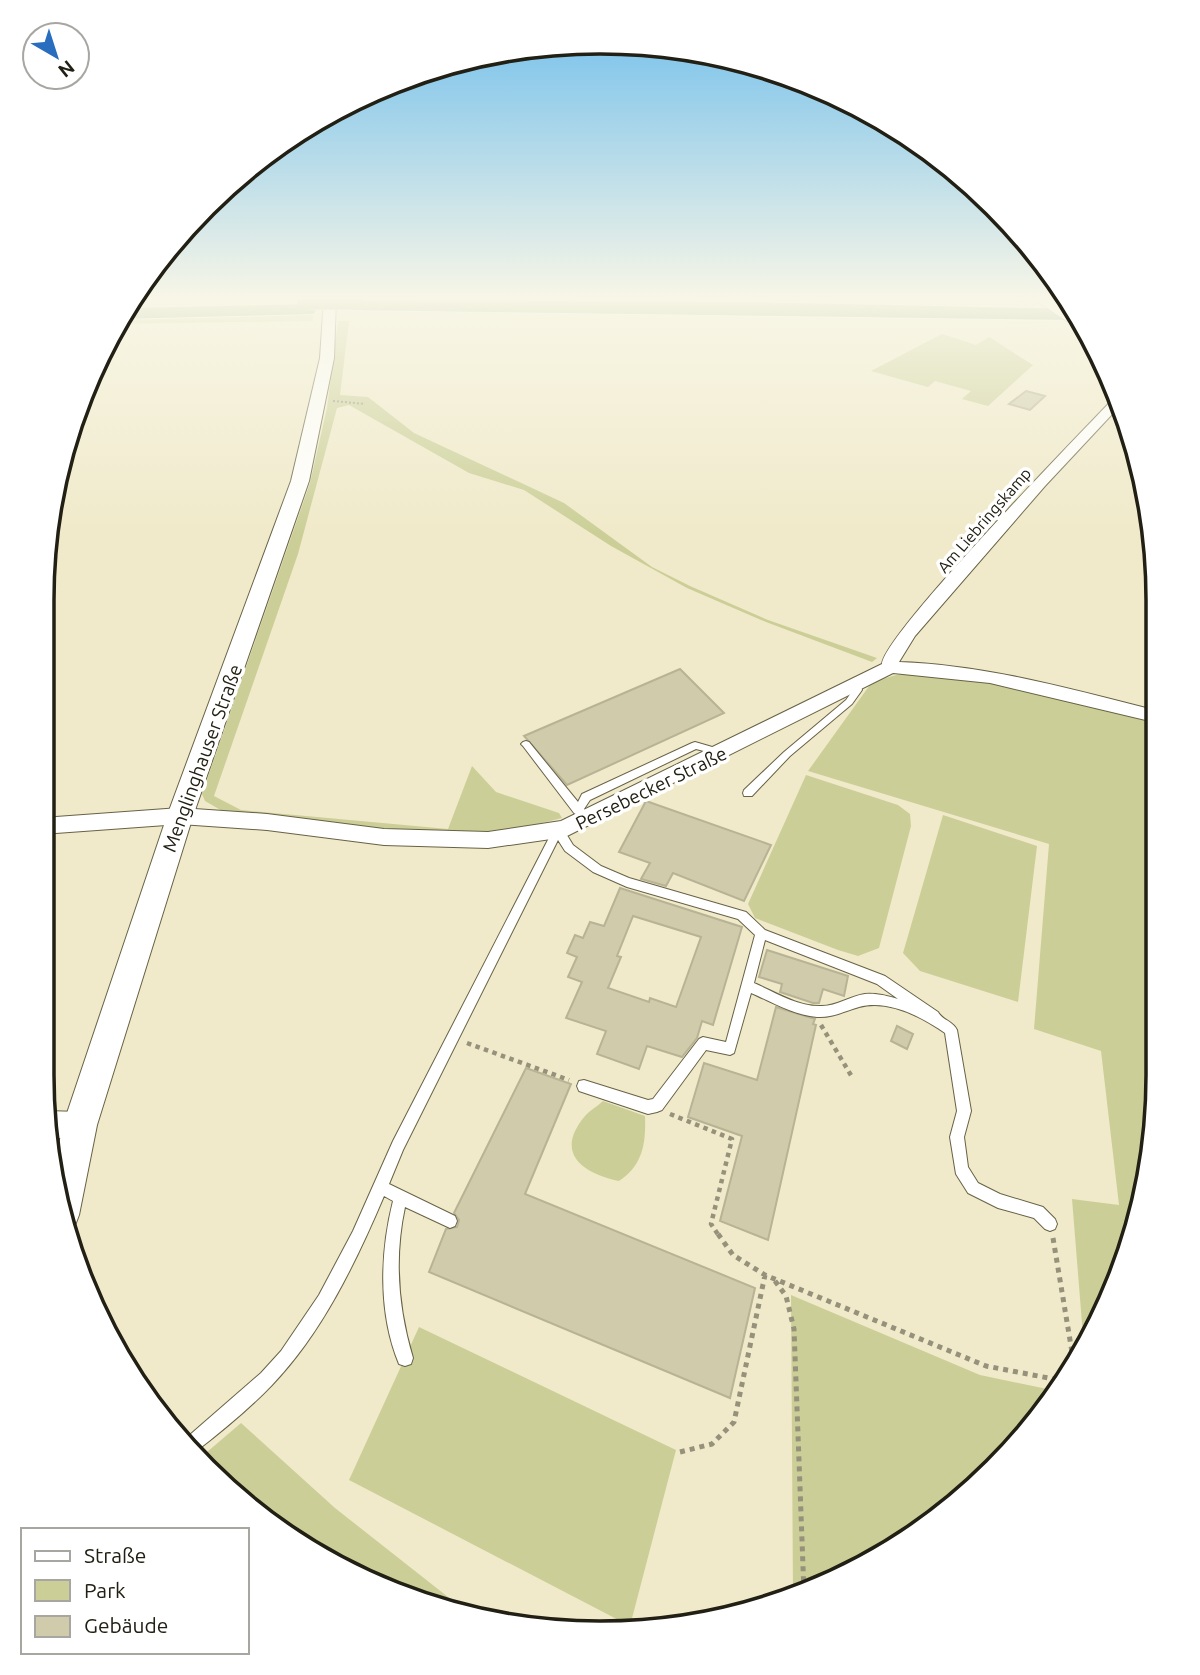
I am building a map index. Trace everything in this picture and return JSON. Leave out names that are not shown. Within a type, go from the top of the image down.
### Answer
[{"type":"street","name":"Menglinghauser Straße","points":[[63,1167],[64,1124],[180,816],[300,481],[324,376]]},
{"type":"street","name":"Am Liebringskamp","points":[[890,667],[891,656],[909,632],[1040,483],[1110,408]]},
{"type":"street","name":"Persebecker Straße","points":[[54,825],[180,816],[267,822],[384,837],[488,840],[558,830],[582,815],[723,753],[811,709],[856,682],[890,667],[944,670],[998,679],[1146,714]]},
{"type":"lane","points":[[748,793],[787,754],[828,721],[858,690],[856,682]]},
{"type":"lane","points":[[811,709],[828,721]]},
{"type":"lane","points":[[526,744],[582,815]]},
{"type":"lane","points":[[558,830],[569,848],[597,869],[627,881],[742,915],[761,933],[881,980],[920,1004],[951,1030],[954,1038],[964,1111],[957,1137],[961,1169],[973,1188],[998,1201],[1038,1212],[1050,1224]]},
{"type":"lane","points":[[196,1441],[268,1378],[309,1324],[382,1188],[398,1146],[558,830]]},
{"type":"lane","points":[[584,1086],[648,1107],[657,1105],[703,1043],[730,1049],[761,933]]},
{"type":"lane","points":[[747,986],[813,1012],[831,1011],[866,1000],[886,1002],[938,1020]]},
{"type":"lane","points":[[382,1188],[450,1222]]},
{"type":"lane","points":[[400,1199],[393,1224],[390,1276],[395,1329],[405,1358]]},
{"type":"path","points":[[320,402],[350,400],[365,404]]},
{"type":"path","points":[[813,1012],[852,1077]]},
{"type":"path","points":[[452,1038],[584,1086]]},
{"type":"path","points":[[657,1105],[672,1116],[732,1139],[711,1224],[733,1255],[774,1279],[986,1366],[1053,1379]]},
{"type":"path","points":[[1050,1224],[1072,1350]]},
{"type":"path","points":[[680,1452],[706,1448],[726,1436],[734,1422],[765,1275]]},
{"type":"path","points":[[774,1279],[786,1296],[794,1329],[804,1581]]},
{"type":"green space","points":[[331,376],[342,376],[340,395],[368,397],[414,433],[564,503],[652,567],[768,620],[877,658],[872,662],[766,622],[687,588],[611,546],[524,490],[469,473],[349,405],[337,408],[298,554],[214,796],[241,810],[448,829],[472,766],[496,792],[559,813],[562,818],[479,832],[436,833],[351,827],[224,812],[205,801],[202,794],[310,483],[327,408]]},
{"type":"green space","points":[[889,376],[1021,376],[988,406],[962,399],[971,391],[935,381],[928,387]]},
{"type":"green space","points":[[929,673],[987,681],[1146,721],[1145,1111],[1127,1216],[1104,1284],[1082,1329],[1072,1199],[1119,1205],[1101,1051],[1034,1029],[1049,844],[808,771],[872,682],[896,675]]},
{"type":"green space","points":[[806,775],[898,805],[910,814],[911,826],[879,948],[858,956],[755,918],[748,904]]},
{"type":"green space","points":[[943,815],[1037,846],[1018,1002],[920,971],[903,953]]},
{"type":"green space","points":[[603,1101],[645,1116],[644,1144],[638,1161],[619,1181],[584,1167],[572,1151],[576,1129],[587,1114]]},
{"type":"green space","points":[[791,1295],[980,1375],[1046,1389],[986,1461],[932,1508],[873,1548],[793,1585]]},
{"type":"green space","points":[[419,1327],[676,1450],[632,1620],[619,1620],[349,1480]]},
{"type":"green space","points":[[241,1423],[335,1508],[452,1600],[391,1579],[327,1548],[268,1508],[206,1453]]},
{"type":"building","points":[[1026,391],[1045,396],[1030,410],[1009,404]]},
{"type":"building","points":[[680,669],[724,713],[567,785],[524,736]]},
{"type":"building","points":[[646,801],[771,845],[744,901],[673,873],[666,886],[641,879],[650,863],[619,852]]},
{"type":"building","points":[[620,888],[742,927],[713,1025],[702,1021],[697,1038],[682,1057],[647,1046],[639,1069],[597,1054],[606,1031],[566,1018],[582,982],[568,977],[577,957],[567,953],[575,935],[583,938],[590,922],[604,926]],"holes":[[[633,916],[701,937],[676,1007],[650,998],[649,1002],[608,988],[621,957],[617,956]]]},
{"type":"building","points":[[767,950],[848,976],[844,996],[823,989],[819,1003],[813,1003],[780,992],[782,984],[759,977]]},
{"type":"building","points":[[776,1007],[815,1019],[813,1024],[816,1025],[768,1240],[720,1221],[742,1136],[688,1117],[704,1063],[757,1080]]},
{"type":"building","points":[[897,1026],[913,1034],[907,1049],[891,1041]]},
{"type":"building","points":[[526,1068],[571,1084],[525,1194],[755,1288],[730,1398],[429,1272],[446,1229],[457,1227],[459,1220],[454,1213]]}]
